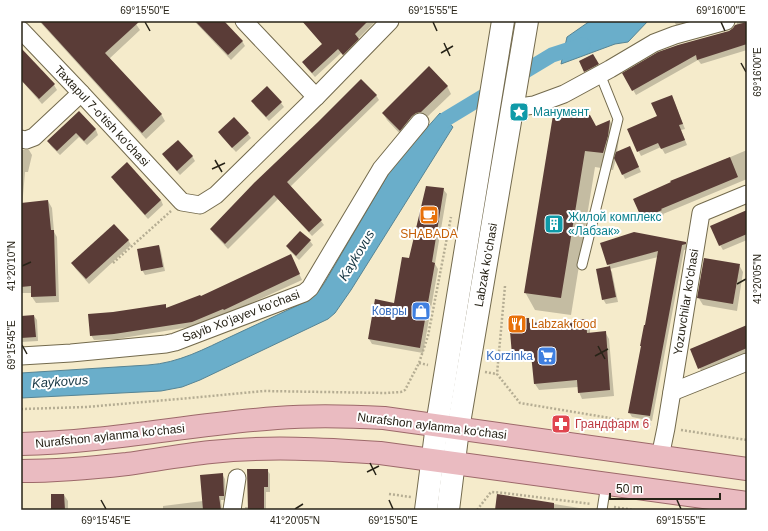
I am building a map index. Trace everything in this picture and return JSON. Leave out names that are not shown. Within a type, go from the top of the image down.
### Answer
[{"type":"main road","name":"Labzak ko'chasi","points":[[422,504],[432,460],[503,21]]},
{"type":"main road","name":"Labzak ko'chasi","points":[[448,510],[458,428],[527,21]]},
{"type":"main road","name":"Nurafshon aylanma ko'chasi","points":[[21,444],[68,442],[279,418],[330,416],[384,418],[747,469]]},
{"type":"main road","points":[[177,429],[184,434],[187,441],[186,449],[181,456]]},
{"type":"main road","points":[[21,471],[89,468],[211,452],[258,449],[310,449],[380,453],[747,504]]},
{"type":"street","points":[[244,21],[316,97]]},
{"type":"street","points":[[182,202],[200,205],[216,195],[316,97],[390,21]]},
{"type":"street","points":[[514,101],[534,104],[564,94],[654,43],[674,35],[726,21]]},
{"type":"street","name":"Taxtapul 7-o'tish ko'chasi","points":[[21,30],[182,202]]},
{"type":"street","points":[[21,139],[26,140],[34,137],[81,93]]},
{"type":"street","name":"Sayib Xo'jayev ko'chasi","points":[[21,356],[79,352],[175,342],[304,293],[310,288],[381,169],[420,122]]},
{"type":"street","name":"Yozuvchilar ko'chasi","points":[[660,457],[701,213],[747,194]]},
{"type":"street","points":[[672,392],[747,362]]},
{"type":"street","points":[[232,510],[237,478]]},
{"type":"lane","points":[[582,265],[618,118],[600,74]]},
{"type":"lane","points":[[602,508],[606,484]]},
{"type":"path","points":[[113,263],[182,202]]},
{"type":"path","points":[[21,409],[86,407],[264,390],[378,393],[401,392],[408,386],[419,363],[428,336],[452,214]]},
{"type":"path","points":[[497,374],[505,286]]},
{"type":"path","points":[[485,372],[497,374],[520,403],[747,440]]},
{"type":"path","points":[[477,510],[491,492],[505,492],[602,508],[634,510]]},
{"type":"path","points":[[389,494],[422,504]]},
{"type":"water","points":[[590,21],[648,21],[628,42],[615,44],[561,64],[567,37]]},
{"type":"water","points":[[440,113],[453,127],[351,290],[335,313],[328,319],[200,380],[182,387],[161,391],[21,398],[21,373],[159,364],[181,358],[201,350],[308,300],[321,288],[325,282],[393,166]]},
{"type":"building","points":[[40,21],[140,21],[105,53],[162,114],[142,133]]},
{"type":"building","points":[[195,21],[224,21],[243,41],[228,55]]},
{"type":"building","points":[[302,21],[368,21],[355,34],[359,39],[343,55],[338,49],[312,73],[302,62],[322,44]]},
{"type":"building","points":[[747,22],[747,44],[697,60],[696,55],[632,91],[622,73],[658,52],[729,31],[735,25]]},
{"type":"building","points":[[21,48],[55,84],[39,99],[21,80]]},
{"type":"building","points":[[593,54],[599,64],[584,72],[579,61]]},
{"type":"building","points":[[429,66],[448,86],[421,112],[412,116],[400,131],[382,113]]},
{"type":"building","points":[[361,79],[377,95],[287,182],[322,220],[309,232],[274,195],[225,244],[210,229],[254,183]]},
{"type":"building","points":[[267,86],[282,102],[266,117],[251,101]]},
{"type":"building","points":[[672,95],[683,124],[679,125],[685,140],[661,149],[658,143],[637,152],[627,129],[657,116],[651,103]]},
{"type":"building","name":"Жилой комплекс «Лабзак»","points":[[554,109],[590,115],[596,126],[610,120],[608,136],[603,153],[585,151],[561,298],[524,293]]},
{"type":"building","points":[[79,111],[96,129],[84,141],[76,133],[57,151],[47,141]]},
{"type":"building","points":[[234,117],[249,133],[232,148],[218,132]]},
{"type":"building","points":[[178,140],[193,156],[177,171],[162,154]]},
{"type":"building","points":[[630,146],[639,167],[622,175],[614,158],[616,152]]},
{"type":"building","points":[[730,157],[738,177],[661,209],[662,210],[642,219],[633,199],[671,182],[670,181]]},
{"type":"building","points":[[127,162],[161,200],[145,215],[111,177]]},
{"type":"building","points":[[426,186],[444,188],[432,262],[435,263],[420,348],[368,339],[375,299],[394,303],[402,257],[409,258]]},
{"type":"building","points":[[48,200],[51,230],[54,230],[56,296],[31,297],[31,286],[21,287],[21,203]]},
{"type":"building","points":[[747,210],[747,234],[719,246],[710,226]]},
{"type":"building","points":[[114,224],[129,240],[86,279],[71,263]]},
{"type":"building","points":[[300,231],[311,240],[296,256],[286,246]]},
{"type":"building","points":[[634,232],[686,242],[686,244],[682,245],[650,416],[628,413],[658,251],[607,265],[600,243]]},
{"type":"building","points":[[159,245],[163,267],[141,271],[137,249]]},
{"type":"building","points":[[291,254],[300,274],[224,310],[223,309],[192,322],[114,334],[90,336],[88,314],[166,304],[166,308],[200,295],[201,296]]},
{"type":"building","points":[[704,258],[740,264],[733,304],[697,298]]},
{"type":"building","points":[[610,266],[616,297],[602,300],[596,269]]},
{"type":"building","points":[[34,315],[36,337],[21,338],[21,316]]},
{"type":"building","points":[[529,318],[529,323],[586,319],[587,333],[606,331],[610,390],[578,393],[577,380],[534,384],[531,354],[512,355],[509,319]]},
{"type":"building","points":[[747,325],[747,348],[698,369],[690,349]]},
{"type":"building","points":[[247,469],[268,469],[268,487],[264,487],[264,510],[248,510]]},
{"type":"building","points":[[223,473],[224,496],[219,496],[221,510],[203,510],[200,475]]},
{"type":"building","points":[[51,494],[64,494],[65,510],[51,510]]},
{"type":"building","points":[[497,494],[554,503],[554,510],[495,510]]},
{"type":"waterway","name":"Kaykovus","points":[[433,134],[446,119],[552,55],[583,45]]},
{"type":"place","name":"Манумент","points":[[519,112]]},
{"type":"place","name":"SHABADA","points":[[429,215]]},
{"type":"place","name":"Жилой комплекс «Лабзак»","points":[[554,224]]},
{"type":"place","name":"Ковры","points":[[421,311]]},
{"type":"place","name":"Labzak food","points":[[517,324]]},
{"type":"place","name":"Korzinka","points":[[547,356]]},
{"type":"place","name":"Грандфарм 6","points":[[561,424]]}]
